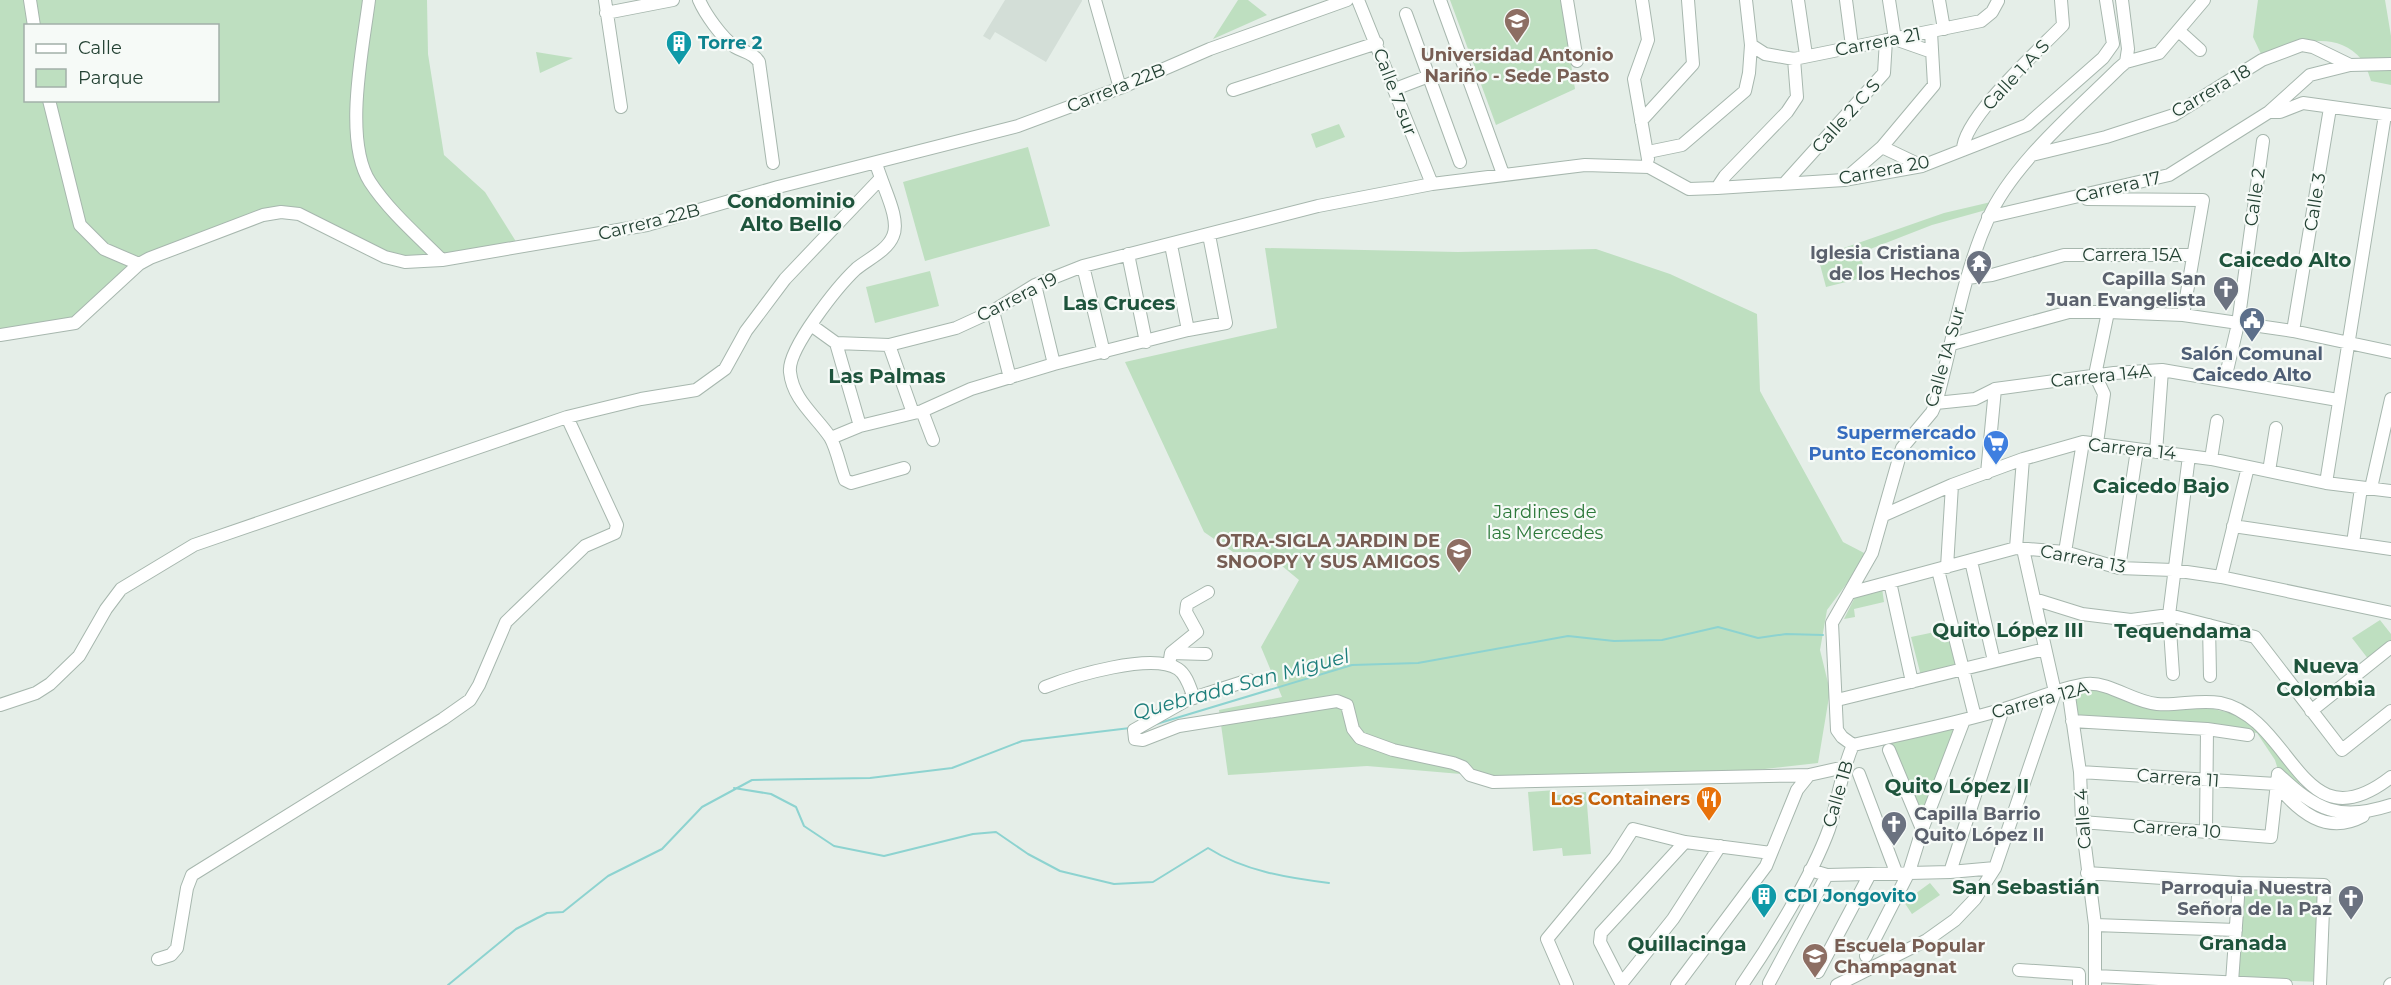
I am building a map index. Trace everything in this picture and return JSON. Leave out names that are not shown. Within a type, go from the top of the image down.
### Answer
[{"type":"street","points":[[30,0],[34,24]]},
{"type":"street","points":[[369,0],[356,101],[359,156],[369,180],[382,198],[442,260]]},
{"type":"street","points":[[605,0],[621,107]]},
{"type":"street","points":[[606,13],[673,0]]},
{"type":"street","points":[[699,0],[727,39],[735,47],[756,57],[759,62],[773,163]]},
{"type":"street","points":[[1095,0],[1120,88]]},
{"type":"street","name":"Carrera 22B","points":[[0,336],[75,323],[139,264],[263,215],[281,212],[299,214],[385,257],[405,262],[442,260],[647,225],[778,187],[876,164],[1018,126],[1120,88],[1210,49],[1347,0]]},
{"type":"street","name":"Calle 7 sur","points":[[1358,0],[1432,183]]},
{"type":"street","points":[[1440,0],[1503,174]]},
{"type":"street","points":[[1567,0],[1577,61]]},
{"type":"street","points":[[1642,0],[1648,40],[1634,79],[1648,152],[1648,167]]},
{"type":"street","points":[[1641,121],[1693,64],[1688,0]]},
{"type":"street","points":[[1648,152],[1682,145],[1745,91],[1751,45],[1746,0]]},
{"type":"street","points":[[1798,0],[1806,55]]},
{"type":"street","points":[[1846,0],[1852,46]]},
{"type":"street","name":"Calle 2 C S","points":[[1784,184],[1884,74],[1890,39],[1890,0]]},
{"type":"street","points":[[1939,0],[1944,29]]},
{"type":"street","name":"Calle 1 A S","points":[[1963,150],[1964,136],[1982,109],[2063,25],[2061,0]]},
{"type":"street","name":"Carrera 20","points":[[1648,167],[1689,189],[1844,180],[1922,166],[2027,125],[2103,58],[2113,44],[2106,0]]},
{"type":"street","points":[[2121,0],[2128,49],[2126,62]]},
{"type":"street","points":[[2032,155],[2126,62],[2158,53],[2204,0]]},
{"type":"street","name":"Carrera 21","points":[[1751,45],[1765,54],[1794,59],[1980,21],[1992,12],[1998,1]]},
{"type":"street","points":[[1406,14],[1460,162]]},
{"type":"street","points":[[2179,31],[2200,50]]},
{"type":"street","points":[[1844,180],[1881,147],[1934,85],[1931,32]]},
{"type":"street","points":[[1890,39],[1932,52]]},
{"type":"street","points":[[1233,90],[1377,43]]},
{"type":"street","name":"Carrera 18","points":[[2032,155],[2106,137],[2174,115],[2262,60],[2302,45],[2313,47],[2350,65]]},
{"type":"street","points":[[1717,188],[1725,176],[1787,112],[1797,98],[1794,59]]},
{"type":"street","points":[[2350,65],[2391,64]]},
{"type":"street","name":"Carrera 17","points":[[1988,217],[2169,175],[2269,112],[2310,75],[2350,65]]},
{"type":"street","points":[[1395,89],[1429,76]]},
{"type":"street","points":[[49,102],[80,225],[104,249],[139,264]]},
{"type":"street","name":"Carrera 17","points":[[2269,112],[2280,112],[2303,103],[2388,115]]},
{"type":"street","name":"Calle 3","points":[[2293,331],[2330,108]]},
{"type":"street","points":[[2326,483],[2338,399],[2388,115]]},
{"type":"street","name":"Calle 2","points":[[2225,379],[2238,324],[2263,141]]},
{"type":"street","points":[[1881,147],[1922,166]]},
{"type":"street","name":"Calle 1A Sur","points":[[1849,593],[1872,553],[1902,448],[1932,412],[1952,344],[1967,278],[1988,217],[2032,155]]},
{"type":"street","points":[[876,164],[895,226],[894,235],[886,245],[855,271],[811,326],[797,349],[790,372],[801,403],[831,438],[848,482],[904,468]]},
{"type":"street","name":"Carrera 19","points":[[836,343],[889,345],[956,328],[993,311],[1035,285],[1083,266],[1318,206],[1432,183],[1503,174],[1585,165],[1648,167]]},
{"type":"street","points":[[0,705],[36,693],[50,684],[79,656],[106,609],[122,590],[194,545],[567,417],[641,399],[696,390],[725,369],[746,331],[785,279],[881,178]]},
{"type":"street","points":[[2065,199],[2202,200],[2199,230],[2192,255],[2183,315]]},
{"type":"street","points":[[831,438],[860,426],[917,412],[971,389],[1054,364],[1188,330],[1226,323],[1209,235]]},
{"type":"street","points":[[1171,245],[1188,330]]},
{"type":"street","points":[[1128,254],[1146,342]]},
{"type":"street","name":"Carrera 15A","points":[[1967,278],[1992,275],[2064,255],[2192,255]]},
{"type":"street","points":[[1083,266],[1104,353]]},
{"type":"street","points":[[1035,285],[1054,364]]},
{"type":"street","points":[[993,311],[1010,378]]},
{"type":"street","points":[[1952,344],[2069,312],[2108,312],[2183,315],[2293,331],[2391,352]]},
{"type":"street","points":[[2097,443],[2104,394],[2095,375],[2108,312]]},
{"type":"street","points":[[811,326],[836,343],[860,426]]},
{"type":"street","points":[[889,345],[917,412],[933,440]]},
{"type":"street","points":[[2156,452],[2162,370]]},
{"type":"street","name":"Carrera 14A","points":[[1935,403],[1975,399],[1995,389],[2095,375],[2162,370],[2338,399]]},
{"type":"street","points":[[1987,473],[1995,389]]},
{"type":"street","points":[[2353,543],[2366,488],[2387,431],[2391,399]]},
{"type":"street","points":[[158,959],[171,955],[177,948],[187,888],[192,875],[470,700],[479,685],[506,622],[585,546],[615,533],[617,525],[611,510],[567,417]]},
{"type":"street","points":[[2211,459],[2217,421]]},
{"type":"street","points":[[2269,471],[2276,428]]},
{"type":"street","points":[[2065,552],[2083,442]]},
{"type":"street","name":"Carrera 14","points":[[1884,515],[1952,485],[2023,459],[2083,442],[2211,459],[2326,483],[2391,491]]},
{"type":"street","points":[[2119,568],[2137,450]]},
{"type":"street","points":[[2173,674],[2169,615],[2189,456]]},
{"type":"street","points":[[1836,985],[1935,935],[1966,910],[1995,868],[2055,692],[2020,549],[2023,459]]},
{"type":"street","points":[[2221,577],[2248,466]]},
{"type":"street","points":[[1866,956],[1909,872],[1922,829],[1970,718],[1963,669],[1942,569],[1952,485]]},
{"type":"street","points":[[2233,526],[2391,549]]},
{"type":"street","name":"Carrera 13","points":[[1849,593],[2020,549],[2065,552],[2119,568],[2173,570],[2221,577],[2391,613]]},
{"type":"street","points":[[1971,561],[1994,661]]},
{"type":"street","points":[[1890,582],[1912,682]]},
{"type":"street","points":[[1170,659],[1197,632],[1186,612],[1187,604],[1208,592]]},
{"type":"street","name":"Calle 1B","points":[[1742,985],[1758,963],[1810,870],[1828,830],[1853,745],[1837,730],[1832,622],[1849,593]]},
{"type":"street","points":[[2034,599],[2082,614],[2131,620],[2169,615],[2249,635],[2261,642],[2339,748],[2345,748],[2391,711]]},
{"type":"street","points":[[2209,625],[2210,676]]},
{"type":"street","points":[[2312,711],[2391,647]]},
{"type":"street","points":[[1837,700],[2045,648]]},
{"type":"street","points":[[1045,687],[1099,668],[1206,654]]},
{"type":"street","points":[[1170,659],[1183,674],[1194,698]]},
{"type":"street","points":[[1249,680],[1194,698],[1134,730],[1135,739],[1143,740],[1179,726],[1337,701],[1347,705],[1353,729],[1360,738],[1393,750],[1453,763],[1463,767],[1470,775],[1493,782],[1809,775],[1845,767]]},
{"type":"street","name":"Carrera 12A","points":[[1853,745],[1970,718],[2088,684],[2100,685],[2139,701],[2158,704],[2221,703],[2235,708],[2258,722],[2302,777]]},
{"type":"street","name":"Calle 4","points":[[2068,689],[2080,772],[2082,822],[2095,925],[2095,980]]},
{"type":"street","points":[[1950,872],[2003,709]]},
{"type":"street","points":[[2072,721],[2207,729],[2248,735]]},
{"type":"street","points":[[2206,831],[2207,729]]},
{"type":"street","points":[[1889,750],[1922,829]]},
{"type":"street","name":"Carrera 11","points":[[2080,772],[2276,784],[2278,774],[2304,799]]},
{"type":"street","points":[[1859,774],[1896,872]]},
{"type":"street","points":[[1677,985],[1766,866],[1797,790],[1809,775]]},
{"type":"street","points":[[2302,777],[2314,790],[2332,797],[2356,797],[2378,787],[2391,777]]},
{"type":"street","points":[[2302,777],[2304,799],[2341,813],[2369,812]]},
{"type":"street","points":[[2276,784],[2304,815],[2322,822],[2355,820],[2369,812],[2391,805]]},
{"type":"street","name":"Carrera 10","points":[[2082,822],[2271,837],[2276,784]]},
{"type":"street","points":[[1566,985],[1546,939],[1615,857],[1634,828],[1685,842],[1771,853]]},
{"type":"street","points":[[1685,842],[1601,933],[1600,942],[1622,984],[1673,919],[1720,846]]},
{"type":"street","points":[[1810,870],[1827,875],[1950,872],[1995,868]]},
{"type":"street","points":[[2087,873],[2239,883],[2324,885],[2320,985]]},
{"type":"street","points":[[1818,972],[1870,874]]},
{"type":"street","points":[[1768,983],[1827,875]]},
{"type":"street","points":[[2232,982],[2239,883]]},
{"type":"street","points":[[2095,925],[2236,930]]},
{"type":"street","points":[[2019,970],[2079,980]]},
{"type":"street","points":[[2095,980],[2286,985]]},
{"type":"shaded area","points":[[1005,0],[1082,1],[1046,62],[995,32],[990,40],[983,36]]},
{"type":"green space","points":[[0,0],[427,0],[428,54],[444,155],[485,192],[520,248],[405,262],[281,212],[150,258],[82,318],[0,335]]},
{"type":"green space","points":[[1238,0],[1248,0],[1267,15],[1213,39]]},
{"type":"green space","name":"Universidad Antonio Nariño - Sede Pasto","points":[[1450,0],[1561,0],[1575,89],[1496,125]]},
{"type":"green space","points":[[2258,0],[2385,0],[2391,36],[2391,85],[2371,81],[2362,60],[2351,50],[2327,41],[2300,43],[2261,54],[2253,37]]},
{"type":"green space","points":[[536,52],[573,58],[540,73]]},
{"type":"green space","points":[[1339,124],[1345,137],[1316,148],[1311,134]]},
{"type":"green space","points":[[1028,147],[1050,226],[925,261],[903,182]]},
{"type":"green space","points":[[1991,202],[1986,210],[1932,225],[1860,253],[1866,277],[1826,287],[1818,257],[1944,213]]},
{"type":"green space","name":"Jardines de las Mercedes","points":[[1265,248],[1458,252],[1596,249],[1670,274],[1757,314],[1760,391],[1843,542],[1868,555],[1827,610],[1820,650],[1830,691],[1818,763],[1756,770],[1496,777],[1367,766],[1228,775],[1219,710],[1282,697],[1261,647],[1299,580],[1265,552],[1233,552],[1204,532],[1125,362],[1277,328]]},
{"type":"green space","points":[[930,271],[939,306],[875,323],[866,287]]},
{"type":"green space","points":[[1882,588],[1884,602],[1854,609],[1855,617],[1844,619],[1855,597]]},
{"type":"green space","points":[[2380,620],[2391,634],[2391,643],[2369,660],[2352,638]]},
{"type":"green space","points":[[1949,629],[1959,666],[1921,676],[1911,637]]},
{"type":"green space","points":[[2096,689],[2157,710],[2209,708],[2235,714],[2254,724],[2299,779],[2302,796],[2279,773],[2275,760],[2257,733],[2219,727],[2079,721],[2074,693]]},
{"type":"green space","points":[[1957,726],[1921,820],[1889,743]]},
{"type":"green space","points":[[1556,790],[1557,795],[1586,792],[1591,854],[1563,856],[1562,848],[1533,851],[1528,792]]},
{"type":"green space","points":[[1930,883],[1940,895],[1912,914],[1904,902]]},
{"type":"green space","points":[[2243,888],[2327,889],[2322,982],[2236,979]]},
{"type":"waterway","name":"Quebrada San Miguel","points":[[1153,725],[1352,665],[1418,663],[1568,636],[1614,641],[1662,640],[1718,627],[1758,638],[1786,634],[1823,635]]},
{"type":"waterway","name":"Quebrada San Miguel","points":[[448,985],[516,929],[547,913],[563,912],[608,876],[662,849],[702,807],[752,780],[870,778],[952,768],[1022,741],[1130,728]]},
{"type":"waterway","points":[[734,788],[771,794],[796,807],[804,826],[834,846],[884,856],[973,834],[996,832],[1028,854],[1060,871],[1114,884],[1153,882],[1208,848],[1251,868],[1282,876],[1329,883]]},
{"type":"place","name":"Universidad Antonio Nariño - Sede Pasto","points":[[1517,44]]},
{"type":"place","name":"Torre 2","points":[[679,66]]},
{"type":"place","name":"Iglesia Cristiana de los Hechos","points":[[1979,286]]},
{"type":"place","name":"Capilla San Juan Evangelista","points":[[2226,312]]},
{"type":"place","name":"Salón Comunal Caicedo Alto","points":[[2252,343]]},
{"type":"place","name":"Supermercado Punto Economico","points":[[1996,466]]},
{"type":"place","name":"OTRA-SIGLA JARDIN DE SNOOPY Y SUS AMIGOS","points":[[1459,574]]},
{"type":"place","name":"Los Containers","points":[[1709,822]]},
{"type":"place","name":"Capilla Barrio Quito López II","points":[[1894,847]]},
{"type":"place","name":"CDI Jongovito","points":[[1764,919]]},
{"type":"place","name":"Parroquia Nuestra Señora de la Paz","points":[[2351,921]]},
{"type":"place","name":"Escuela Popular Champagnat","points":[[1815,979]]},
{"type":"district","name":"Condominio Alto Bello","points":[[791,212]]},
{"type":"district","name":"Caicedo Alto","points":[[2285,260]]},
{"type":"district","name":"Las Cruces","points":[[1119,303]]},
{"type":"district","name":"Las Palmas","points":[[887,376]]},
{"type":"district","name":"Caicedo Bajo","points":[[2161,486]]},
{"type":"district","name":"Quito López III","points":[[2008,630]]},
{"type":"district","name":"Tequendama","points":[[2183,631]]},
{"type":"district","name":"Nueva Colombia","points":[[2326,678]]},
{"type":"district","name":"Quito López II","points":[[1957,786]]},
{"type":"district","name":"San Sebastián","points":[[2026,887]]},
{"type":"district","name":"Granada","points":[[2243,943]]},
{"type":"district","name":"Quillacinga","points":[[1687,944]]}]
